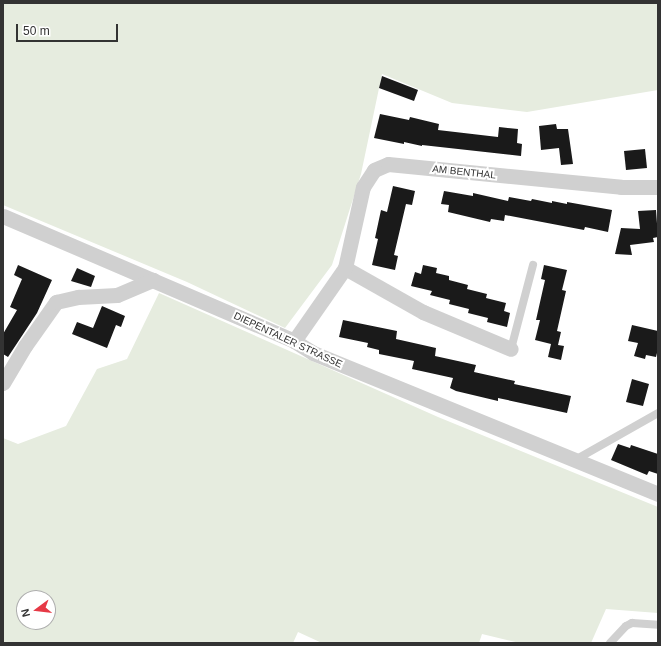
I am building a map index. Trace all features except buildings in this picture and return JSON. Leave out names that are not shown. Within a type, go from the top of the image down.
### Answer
[{"type":"street","name":"AM BENTHAL","points":[[294,341],[345,268],[363,187],[374,170],[388,164],[621,187],[658,186]]},
{"type":"street","name":"DIEPENTALER STRASSE","points":[[3,216],[294,341],[313,353],[658,494]]},
{"type":"street","points":[[345,268],[423,312],[511,349]]},
{"type":"street","points":[[3,383],[25,346],[56,302],[78,296],[117,295],[153,280]]},
{"type":"lane","points":[[511,349],[534,265]]},
{"type":"lane","points":[[575,460],[658,413]]},
{"type":"lane","points":[[610,643],[626,626],[632,624],[658,625]]},
{"type":"shaded area","points":[[3,3],[658,3],[658,90],[527,112],[452,103],[382,74],[361,174],[332,265],[285,328],[187,282],[3,205]]},
{"type":"shaded area","points":[[159,293],[438,417],[658,507],[658,613],[606,609],[591,643],[520,643],[482,634],[479,643],[322,643],[298,632],[293,643],[3,643],[3,438],[18,444],[66,426],[97,369],[127,359]]}]
